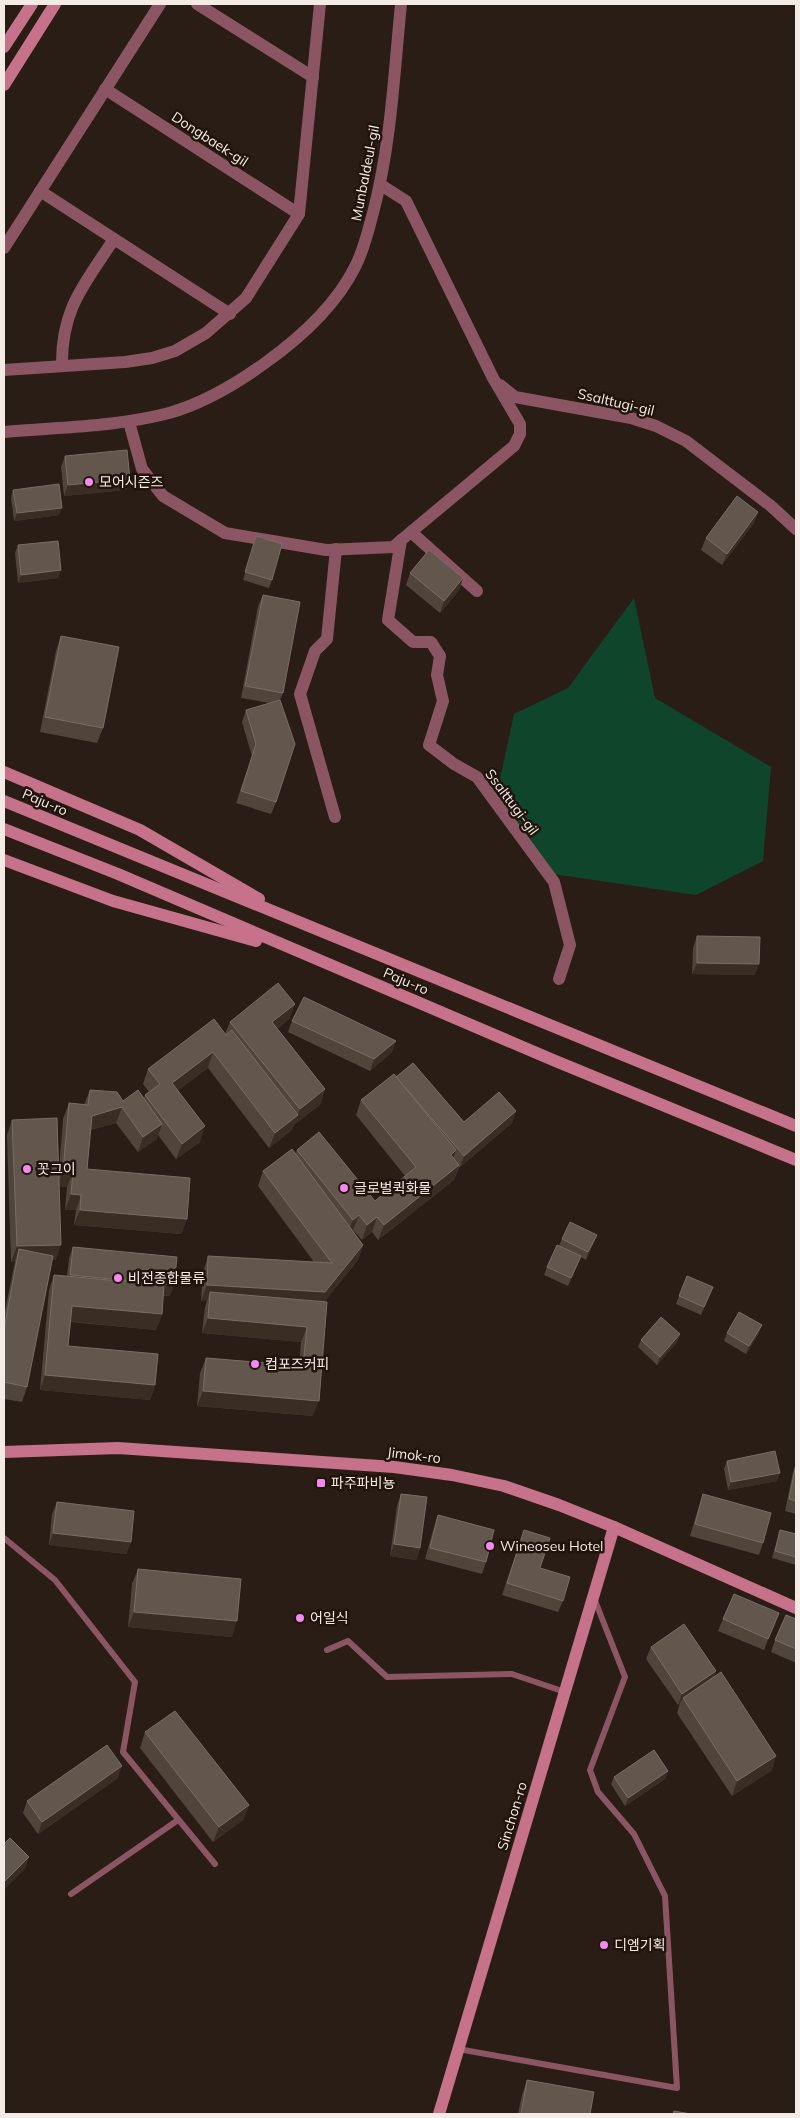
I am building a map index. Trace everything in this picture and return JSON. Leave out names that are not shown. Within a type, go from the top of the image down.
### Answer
[{"type":"main road","points":[[4,47],[32,4]]},
{"type":"main road","points":[[4,85],[55,4]]},
{"type":"main road","points":[[4,772],[140,830],[298,922]]},
{"type":"main road","name":"Paju-ro","points":[[4,802],[796,1126]]},
{"type":"main road","name":"Paju-ro","points":[[4,829],[118,874],[394,993],[796,1160]]},
{"type":"main road","points":[[4,860],[113,901],[303,954]]},
{"type":"main road","name":"Jimok-ro","points":[[4,1452],[118,1448],[394,1467],[504,1486],[614,1527],[796,1608]]},
{"type":"main road","name":"Sinchon-ro","points":[[439,2114],[614,1527]]},
{"type":"street","points":[[4,248],[160,4]]},
{"type":"street","points":[[197,4],[313,77]]},
{"type":"street","points":[[4,370],[152,358],[175,351],[198,338],[230,314],[246,298],[298,214],[320,4]]},
{"type":"street","name":"Munbaldeul-gil","points":[[4,432],[128,422],[170,413],[205,400],[246,376],[301,335],[329,305],[355,268],[366,239],[381,184],[390,120],[401,4]]},
{"type":"street","name":"Dongbaek-gil","points":[[105,89],[298,214]]},
{"type":"street","name":"Ssalttugi-gil","points":[[128,422],[142,469],[163,496],[225,532],[336,550],[393,547],[514,446],[520,434],[520,424],[492,378],[406,202],[381,184]]},
{"type":"street","points":[[40,191],[230,314]]},
{"type":"street","points":[[62,366],[65,322],[74,300],[114,239]]},
{"type":"street","name":"Ssalttugi-gil","points":[[492,378],[515,397],[630,418],[656,426],[686,441],[771,506],[796,529]]},
{"type":"street","points":[[406,536],[477,591]]},
{"type":"street","name":"Ssalttugi-gil","points":[[406,536],[388,620],[413,642],[431,642],[440,656],[437,675],[443,702],[429,744],[454,764],[478,777],[554,882],[570,945],[560,979]]},
{"type":"street","points":[[335,817],[300,694],[315,651],[326,639],[336,550]]},
{"type":"lane","points":[[4,1538],[56,1580],[135,1682],[123,1752],[215,1864]]},
{"type":"lane","points":[[458,2049],[676,2088],[665,1896],[634,1834],[598,1792],[590,1770],[625,1677],[594,1596]]},
{"type":"lane","points":[[327,1650],[348,1641],[387,1677],[512,1674],[565,1692]]},
{"type":"lane","points":[[71,1894],[178,1820]]},
{"type":"green space","points":[[634,598],[655,698],[771,767],[763,861],[696,895],[553,874],[497,793],[514,714],[568,688]]},
{"type":"building","points":[[127,450],[130,479],[68,485],[65,456]]},
{"type":"building","points":[[59,484],[62,508],[17,513],[13,490]]},
{"type":"building","points":[[737,496],[758,512],[727,554],[706,538]]},
{"type":"building","points":[[256,536],[282,544],[272,580],[245,572]]},
{"type":"building","points":[[58,541],[61,570],[21,575],[18,545]]},
{"type":"building","points":[[429,550],[463,578],[444,601],[410,573]]},
{"type":"building","points":[[263,595],[300,602],[283,693],[245,686]]},
{"type":"building","points":[[61,636],[119,647],[103,728],[45,717]]},
{"type":"building","points":[[280,700],[295,744],[276,802],[241,791],[256,744],[246,710]]},
{"type":"building","points":[[697,936],[760,937],[759,964],[697,963]]},
{"type":"building","points":[[278,983],[295,1004],[272,1022],[325,1089],[300,1109],[230,1022]]},
{"type":"building","points":[[304,997],[396,1041],[374,1059],[292,1021]]},
{"type":"building","points":[[214,1019],[226,1035],[232,1030],[298,1115],[275,1133],[213,1052],[172,1083],[205,1126],[182,1144],[145,1095],[160,1084],[148,1069]]},
{"type":"building","points":[[413,1063],[464,1122],[499,1092],[516,1111],[464,1156],[396,1077]]},
{"type":"building","points":[[394,1074],[456,1150],[451,1155],[459,1165],[384,1225],[377,1217],[367,1225],[359,1215],[353,1220],[297,1150],[319,1132],[375,1201],[416,1167],[361,1100]]},
{"type":"building","points":[[90,1090],[117,1092],[123,1101],[138,1090],[162,1124],[143,1137],[122,1107],[92,1116],[87,1169],[190,1178],[187,1219],[80,1210],[81,1195],[71,1194],[73,1172],[63,1171],[69,1103],[88,1105]]},
{"type":"building","points":[[57,1118],[61,1245],[17,1246],[12,1120]]},
{"type":"building","points":[[292,1149],[363,1245],[325,1292],[207,1285],[208,1256],[332,1263],[263,1171]]},
{"type":"building","points":[[570,1222],[597,1235],[588,1252],[562,1239]]},
{"type":"building","points":[[557,1245],[581,1256],[571,1278],[547,1267]]},
{"type":"building","points":[[73,1247],[177,1257],[174,1285],[70,1275]]},
{"type":"building","points":[[19,1249],[53,1256],[27,1387],[4,1382],[4,1329]]},
{"type":"building","points":[[54,1275],[164,1285],[162,1314],[72,1306],[68,1346],[158,1354],[155,1385],[45,1375]]},
{"type":"building","points":[[687,1276],[713,1287],[704,1307],[679,1296]]},
{"type":"building","points":[[210,1292],[327,1302],[319,1401],[203,1391],[206,1358],[303,1366],[307,1327],[208,1318]]},
{"type":"building","points":[[739,1312],[762,1325],[749,1346],[727,1333]]},
{"type":"building","points":[[661,1317],[680,1334],[660,1357],[641,1340]]},
{"type":"building","points":[[775,1451],[780,1473],[731,1482],[727,1461]]},
{"type":"building","points":[[796,1464],[796,1501],[789,1499]]},
{"type":"building","points":[[401,1494],[427,1497],[420,1548],[394,1544]]},
{"type":"building","points":[[703,1494],[771,1513],[763,1543],[695,1524]]},
{"type":"building","points":[[57,1502],[134,1511],[131,1542],[53,1533]]},
{"type":"building","points":[[438,1515],[494,1530],[486,1562],[430,1548]]},
{"type":"building","points":[[524,1530],[550,1538],[540,1568],[570,1577],[563,1601],[507,1583]]},
{"type":"building","points":[[780,1530],[796,1534],[796,1557],[775,1551]]},
{"type":"building","points":[[138,1569],[241,1579],[237,1621],[134,1612]]},
{"type":"building","points":[[734,1594],[779,1613],[768,1639],[723,1619]]},
{"type":"building","points":[[786,1615],[796,1619],[796,1649],[775,1640]]},
{"type":"building","points":[[684,1624],[716,1671],[682,1694],[651,1647]]},
{"type":"building","points":[[721,1672],[776,1756],[737,1781],[683,1698]]},
{"type":"building","points":[[175,1711],[249,1805],[219,1827],[145,1732]]},
{"type":"building","points":[[107,1745],[122,1766],[42,1822],[27,1801]]},
{"type":"building","points":[[654,1750],[668,1771],[628,1798],[614,1777]]},
{"type":"building","points":[[10,1838],[29,1857],[4,1882],[4,1844]]},
{"type":"building","points":[[527,2080],[594,2092],[590,2114],[521,2114]]},
{"type":"building","points":[[674,2111],[691,2114],[673,2114]]},
{"type":"place","name":"모어시즌즈","points":[[89,482]]},
{"type":"place","name":"꼿그이","points":[[27,1169]]},
{"type":"place","name":"글로벌퀵화물","points":[[344,1188]]},
{"type":"place","name":"비전종합물류","points":[[118,1278]]},
{"type":"place","name":"컴포즈커피","points":[[255,1364]]},
{"type":"place","name":"파주파비뇽","points":[[321,1483]]},
{"type":"place","name":"Wineoseu Hotel","points":[[490,1546]]},
{"type":"place","name":"어일식","points":[[300,1618]]},
{"type":"place","name":"디엠기획","points":[[604,1945]]}]
